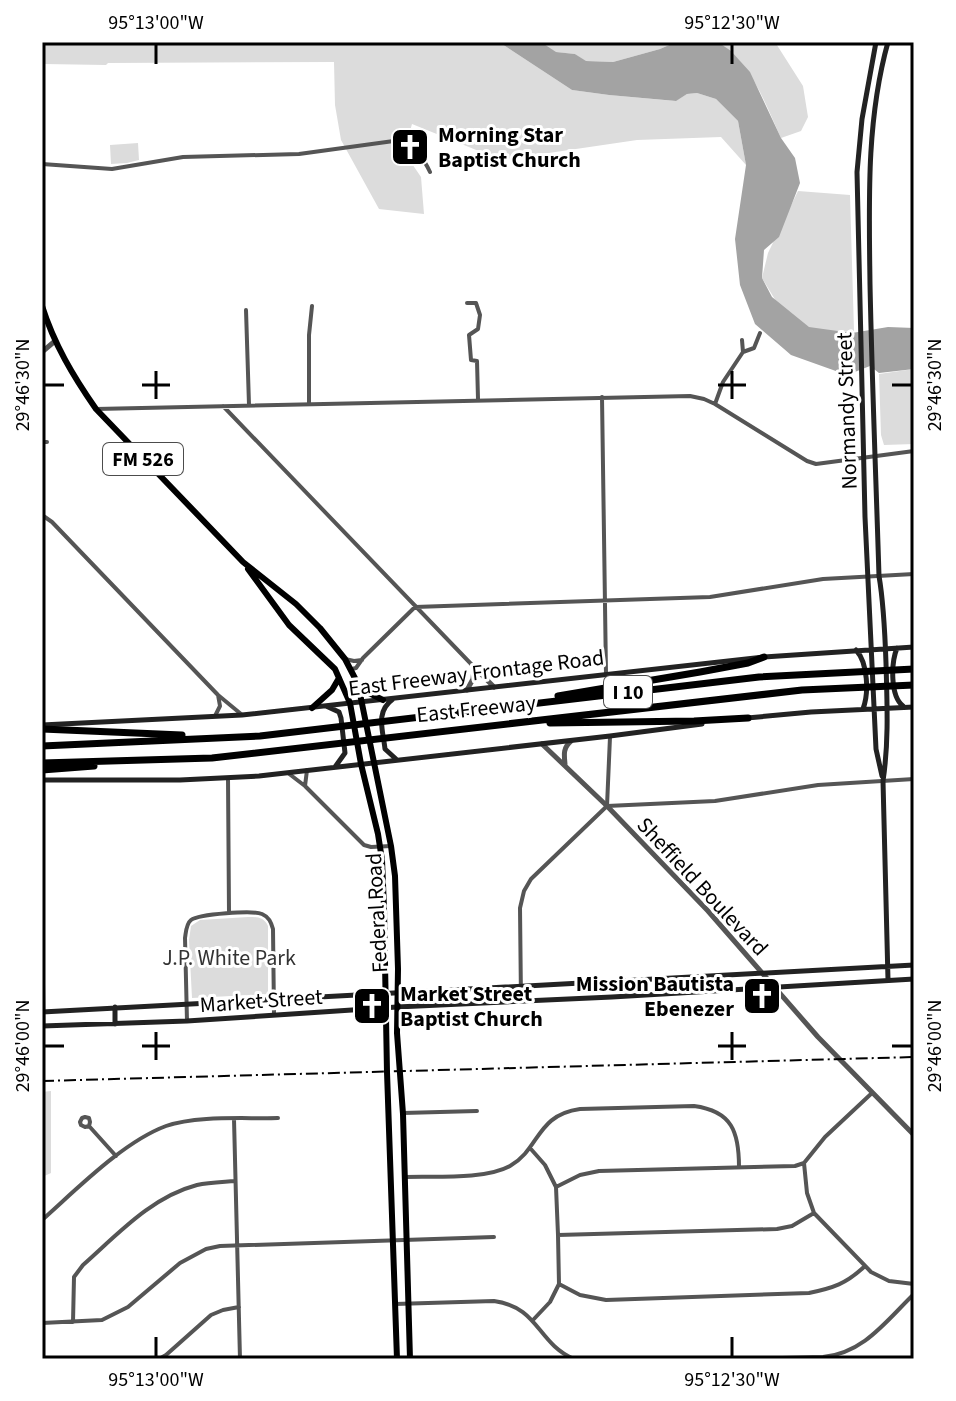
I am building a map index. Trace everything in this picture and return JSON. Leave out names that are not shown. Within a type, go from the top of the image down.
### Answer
[{"type":"highway","points":[[473,710],[700,672],[764,657]]},
{"type":"highway","name":"East Freeway","points":[[42,746],[248,737],[759,677],[914,669]]},
{"type":"highway","name":"East Freeway","points":[[42,763],[212,758],[802,690],[914,685]]},
{"type":"highway","points":[[504,723],[748,718]]},
{"type":"highway","points":[[42,727],[143,735],[248,737]]},
{"type":"highway","points":[[42,770],[127,761]]},
{"type":"main road","name":"Normandy Street","points":[[876,42],[862,119],[857,172],[868,578],[876,749],[883,781]]},
{"type":"main road","name":"Normandy Street","points":[[888,42],[873,118],[869,172],[879,576],[884,605],[888,709],[883,781],[888,980]]},
{"type":"main road","name":"FM 526","points":[[42,306],[55,341]]},
{"type":"main road","name":"Federal Road","points":[[55,341],[72,375],[96,409],[243,562],[297,605],[320,628],[352,669],[358,684],[391,846],[397,905],[397,1007],[410,1359]]},
{"type":"main road","name":"Federal Road","points":[[243,562],[289,625],[335,669],[350,703],[380,847],[384,892],[397,1359]]},
{"type":"main road","points":[[271,601],[280,592]]},
{"type":"main road","points":[[306,641],[320,628]]},
{"type":"main road","name":"East Freeway Frontage Road","points":[[42,727],[242,715],[764,657],[914,647]]},
{"type":"main road","points":[[898,648],[893,662],[895,695],[899,704],[910,707]]},
{"type":"main road","points":[[855,649],[864,662],[866,697],[862,710]]},
{"type":"main road","points":[[335,669],[352,669]]},
{"type":"main road","points":[[312,708],[332,690],[339,678]]},
{"type":"main road","points":[[358,684],[383,700]]},
{"type":"main road","points":[[393,698],[385,705],[381,715],[385,749],[397,760]]},
{"type":"main road","points":[[325,706],[339,712],[341,718],[345,753],[334,768]]},
{"type":"main road","points":[[42,780],[228,778],[288,773],[748,718],[910,707]]},
{"type":"main road","name":"Market Street","points":[[43,1012],[914,965]]},
{"type":"main road","name":"Market Street","points":[[43,1026],[187,1021],[914,979]]},
{"type":"main road","points":[[115,1007],[115,1024]]},
{"type":"main road","points":[[388,1114],[403,1113]]},
{"type":"main road","points":[[390,1177],[405,1177]]},
{"type":"street","points":[[42,164],[112,169],[183,157],[299,154],[401,140],[423,158],[430,172]]},
{"type":"street","points":[[467,303],[476,303],[480,315],[478,329],[469,335],[471,360],[477,361],[478,399]]},
{"type":"street","points":[[309,404],[312,306]]},
{"type":"street","points":[[246,310],[249,405]]},
{"type":"street","points":[[715,404],[723,382],[743,352],[754,348],[760,333]]},
{"type":"street","points":[[742,340],[743,352]]},
{"type":"street","points":[[42,352],[55,341]]},
{"type":"street","points":[[96,409],[690,396],[715,404],[816,464],[914,451]]},
{"type":"street","points":[[602,397],[606,674]]},
{"type":"street","points":[[223,406],[494,687]]},
{"type":"street","points":[[42,515],[218,695],[242,715]]},
{"type":"street","points":[[352,669],[415,607],[710,597],[823,579],[914,574]]},
{"type":"street","points":[[345,659],[362,660]]},
{"type":"street","points":[[467,690],[473,679],[474,667]]},
{"type":"street","points":[[215,716],[220,706],[218,695]]},
{"type":"street","points":[[607,806],[610,736]]},
{"type":"street","points":[[566,765],[563,752],[571,741]]},
{"type":"street","name":"Sheffield Boulevard","points":[[542,744],[712,915],[818,1037],[914,1135]]},
{"type":"street","points":[[305,786],[307,770]]},
{"type":"street","points":[[288,773],[364,845],[391,846]]},
{"type":"street","points":[[228,778],[229,913]]},
{"type":"street","points":[[521,1001],[520,908],[524,891],[531,879],[607,806],[715,801],[818,785],[914,779]]},
{"type":"street","points":[[187,1021],[187,926],[198,917],[229,913],[259,913],[271,921],[274,1015]]},
{"type":"street","points":[[42,939],[43,1026]]},
{"type":"street","points":[[556,1187],[580,1175],[599,1171],[795,1166],[804,1163],[825,1137],[872,1093]]},
{"type":"street","points":[[405,1177],[493,1173],[515,1163],[530,1148],[541,1130],[559,1115],[572,1110],[694,1106],[718,1112],[729,1122],[738,1139],[739,1167]]},
{"type":"street","points":[[403,1113],[477,1111]]},
{"type":"street","points":[[42,1220],[141,1137],[168,1125],[196,1120],[278,1118]]},
{"type":"street","points":[[234,1119],[240,1359]]},
{"type":"street","points":[[89,1126],[116,1156]]},
{"type":"street","points":[[530,1148],[545,1165],[556,1187],[559,1284],[550,1302],[533,1320]]},
{"type":"street","points":[[804,1163],[807,1193],[814,1213],[871,1272],[889,1281],[914,1284]]},
{"type":"street","points":[[73,1322],[74,1277],[83,1265],[157,1201],[200,1184],[235,1181]]},
{"type":"street","points":[[558,1235],[777,1229],[792,1226],[814,1213]]},
{"type":"street","points":[[42,1323],[102,1320],[128,1307],[180,1263],[206,1249],[236,1245],[494,1237]]},
{"type":"street","points":[[559,1284],[580,1295],[606,1300],[809,1293],[834,1288],[865,1266]]},
{"type":"street","points":[[739,1359],[823,1357],[849,1352],[864,1342],[914,1294]]},
{"type":"street","points":[[395,1304],[507,1303],[533,1320],[553,1346],[574,1359]]},
{"type":"street","points":[[159,1359],[211,1315],[239,1307]]},
{"type":"green space","points":[[42,42],[499,42],[572,90],[675,101],[687,94],[697,93],[716,99],[738,121],[746,165],[721,137],[637,140],[501,160],[412,124],[404,152],[421,177],[424,214],[379,209],[341,140],[335,105],[334,62],[42,64]]},
{"type":"green space","points":[[541,42],[676,42],[613,62],[585,61],[575,54],[555,52]]},
{"type":"green space","points":[[718,42],[775,42],[803,86],[808,117],[801,131],[781,138],[749,73]]},
{"type":"green space","points":[[138,143],[139,160],[111,164],[110,145]]},
{"type":"green space","points":[[798,191],[850,195],[854,331],[825,334],[788,321],[762,278],[768,253]]},
{"type":"green space","points":[[914,369],[914,444],[884,445],[879,374]]},
{"type":"green space","name":"J.P. White Park","points":[[262,919],[268,926],[268,994],[192,998],[191,926],[200,920]]},
{"type":"green space","points":[[51,1091],[51,1173],[42,1177],[42,1092]]},
{"type":"shaded area","points":[[499,42],[541,42],[556,52],[575,54],[586,61],[613,62],[676,42],[718,42],[731,51],[750,72],[781,138],[795,158],[800,183],[779,237],[764,250],[762,278],[772,297],[809,327],[852,333],[888,327],[914,328],[914,369],[879,373],[870,366],[847,375],[791,355],[755,324],[740,285],[735,239],[746,165],[738,121],[716,99],[697,93],[687,94],[676,101],[572,90]]},
{"type":"railway","points":[[42,1081],[914,1057]]},
{"type":"place","name":"Morning Star Baptist Church","points":[[410,147]]},
{"type":"place","name":"Mission Bautista Ebenezer","points":[[762,996]]},
{"type":"place","name":"Market Street Baptist Church","points":[[372,1006]]}]
